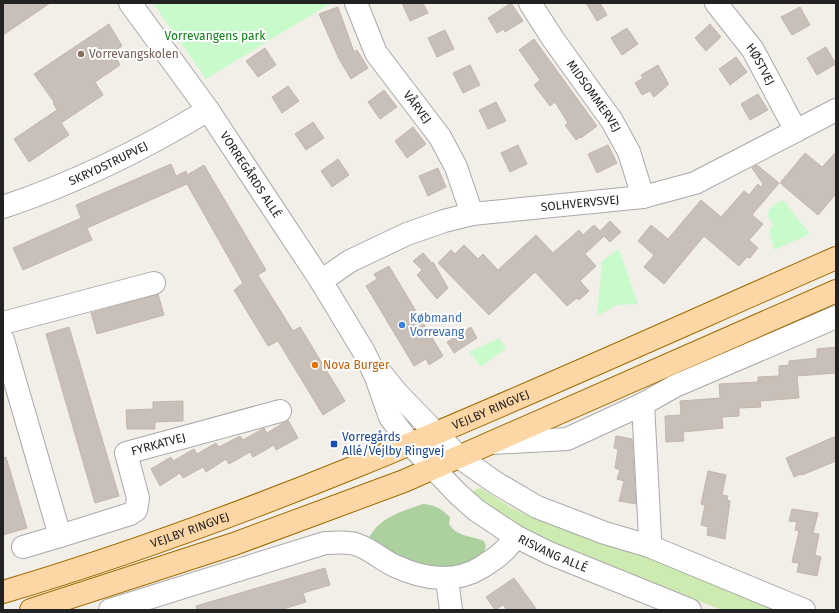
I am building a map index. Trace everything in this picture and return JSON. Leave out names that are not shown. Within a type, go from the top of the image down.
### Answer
[{"type":"main road","name":"VEJLBY RINGVEJ","points":[[3,592],[67,573],[184,534],[281,497],[410,444],[836,258]]},
{"type":"main road","points":[[31,610],[249,539],[432,468],[836,291]]},
{"type":"street","name":"VORREGÅRDS ALLÉ","points":[[130,3],[208,110],[321,281],[364,352],[376,377],[388,412],[410,444]]},
{"type":"street","name":"VÅRVEJ","points":[[356,3],[376,53],[440,137],[456,167],[472,214]]},
{"type":"street","name":"MIDSOMMERVEJ","points":[[530,3],[553,39],[612,121],[629,152],[643,197]]},
{"type":"street","name":"HØSTVEJ","points":[[716,3],[753,50],[796,131]]},
{"type":"street","name":"SKRYDSTRUPVEJ","points":[[3,207],[38,195],[168,135],[208,110]]},
{"type":"street","name":"SOLHVERVSVEJ","points":[[321,281],[350,261],[407,234],[444,221],[472,214],[643,197],[695,183],[836,110]]},
{"type":"street","points":[[3,323],[154,283]]},
{"type":"street","points":[[492,443],[567,439],[643,404],[675,386],[836,317]]},
{"type":"street","points":[[3,340],[60,536]]},
{"type":"street","name":"VORREGÅRDS ALLÉ","points":[[364,352],[397,393],[459,457]]},
{"type":"street","points":[[643,404],[650,537],[648,546]]},
{"type":"street","name":"FYRKATVEJ","points":[[23,547],[130,514],[136,510],[138,498],[126,453],[280,411]]},
{"type":"street","name":"RISVANG ALLÉ","points":[[410,444],[432,468],[476,510],[515,536],[549,553],[690,610]]},
{"type":"street","points":[[459,457],[496,483],[537,507],[605,533],[648,546],[804,610]]},
{"type":"street","points":[[110,610],[325,543],[342,542],[357,545],[374,552],[394,566],[417,574],[447,579],[463,576],[478,570],[508,549],[515,536]]},
{"type":"street","points":[[447,579],[451,610]]},
{"type":"green space","name":"Vorrevangens park","points":[[153,3],[331,3],[206,79]]},
{"type":"green space","points":[[783,200],[810,234],[774,250],[769,230],[774,224],[770,220],[768,213],[771,207]]},
{"type":"green space","points":[[619,249],[638,304],[617,305],[597,316],[602,261]]},
{"type":"green space","points":[[499,338],[506,348],[481,367],[469,352]]},
{"type":"green space","points":[[480,488],[512,508],[547,523],[633,549],[782,610],[722,610],[535,536],[468,493]]},
{"type":"green space","points":[[423,504],[435,506],[447,514],[450,517],[449,524],[460,534],[484,541],[486,546],[483,555],[479,560],[435,571],[367,542],[377,527],[390,517]]},
{"type":"building","points":[[3,3],[50,3],[3,35]]},
{"type":"building","points":[[402,3],[423,3],[428,13],[410,21]]},
{"type":"building","points":[[511,3],[523,21],[505,32],[504,29],[497,33],[488,18]]},
{"type":"building","points":[[586,3],[600,3],[607,15],[597,21]]},
{"type":"building","points":[[338,7],[354,52],[357,50],[368,68],[351,79],[339,59],[319,14]]},
{"type":"building","points":[[800,7],[810,25],[792,35],[781,17]]},
{"type":"building","points":[[109,24],[122,46],[113,52],[120,65],[95,82],[103,95],[61,123],[69,135],[29,162],[14,139],[57,110],[53,103],[54,102],[34,74]]},
{"type":"building","points":[[710,24],[721,37],[706,51],[695,38]]},
{"type":"building","points":[[627,28],[638,44],[622,55],[611,38]]},
{"type":"building","points":[[445,30],[454,49],[437,57],[428,38]]},
{"type":"building","points":[[534,39],[597,126],[581,138],[580,137],[576,140],[565,125],[568,123],[555,102],[550,106],[534,85],[540,80],[519,50]]},
{"type":"building","points":[[826,47],[836,64],[817,75],[807,58]]},
{"type":"building","points":[[265,48],[276,65],[258,77],[246,61]]},
{"type":"building","points":[[736,57],[747,72],[730,85],[719,69]]},
{"type":"building","points":[[470,65],[480,85],[463,93],[453,73]]},
{"type":"building","points":[[658,65],[668,85],[654,97],[650,91],[642,95],[635,83],[643,78],[641,75]]},
{"type":"building","points":[[288,86],[299,101],[282,113],[272,97]]},
{"type":"building","points":[[384,90],[397,107],[380,119],[368,102]]},
{"type":"building","points":[[758,94],[768,110],[750,120],[741,104]]},
{"type":"building","points":[[496,102],[506,121],[488,129],[479,110]]},
{"type":"building","points":[[313,122],[324,138],[306,150],[295,134]]},
{"type":"building","points":[[413,127],[426,144],[407,158],[395,141]]},
{"type":"building","points":[[518,145],[527,164],[510,172],[501,153]]},
{"type":"building","points":[[608,145],[617,163],[597,173],[588,154]]},
{"type":"building","points":[[836,152],[836,194],[818,215],[780,183],[805,153],[822,167]]},
{"type":"building","points":[[338,159],[349,175],[332,187],[321,171]]},
{"type":"building","points":[[171,164],[176,176],[186,171],[187,175],[204,165],[266,270],[258,275],[293,331],[300,327],[345,401],[323,415],[278,341],[268,346],[234,290],[243,283],[187,184],[87,228],[92,240],[23,270],[13,248],[81,218],[76,205]]},
{"type":"building","points":[[757,165],[779,183],[752,215],[763,224],[749,240],[758,248],[750,258],[747,257],[739,266],[704,236],[664,284],[644,267],[654,255],[638,241],[651,225],[668,239],[701,200],[721,217],[744,191],[749,195],[758,184],[761,187],[763,184],[752,168]]},
{"type":"building","points":[[438,168],[446,187],[428,196],[419,176]]},
{"type":"building","points":[[610,221],[621,232],[610,242],[604,236],[585,254],[596,266],[580,281],[589,291],[579,300],[577,298],[567,306],[535,272],[489,315],[438,263],[451,250],[455,254],[464,245],[478,259],[483,254],[498,270],[536,235],[553,253],[579,230],[583,235],[594,225],[600,231]]},
{"type":"building","points":[[423,253],[432,263],[433,262],[448,288],[437,299],[417,275],[422,270],[413,261]]},
{"type":"building","points":[[389,266],[443,356],[429,365],[426,359],[414,366],[366,286],[377,279],[374,274]]},
{"type":"building","points":[[158,294],[164,315],[97,334],[91,313]]},
{"type":"building","points":[[69,327],[119,496],[95,503],[46,334]]},
{"type":"building","points":[[471,327],[477,338],[454,353],[447,342]]},
{"type":"building","points":[[836,347],[836,373],[797,376],[799,398],[760,401],[761,407],[739,408],[739,416],[722,417],[723,428],[683,432],[684,441],[666,442],[665,416],[681,415],[680,401],[720,398],[719,384],[758,382],[758,377],[779,376],[779,366],[789,365],[789,361],[817,358],[817,349]]},
{"type":"building","points":[[183,401],[183,421],[155,422],[155,429],[127,429],[126,410],[153,409],[153,402]]},
{"type":"building","points":[[288,420],[298,438],[276,450],[274,445],[253,457],[250,452],[229,464],[226,459],[206,472],[203,467],[183,478],[180,473],[160,486],[151,469],[171,457],[173,461],[194,449],[197,454],[216,443],[219,447],[240,436],[243,440],[264,428],[267,433]]},
{"type":"building","points":[[616,436],[632,439],[636,504],[619,501],[624,481],[617,479],[620,470],[615,468],[618,449],[614,448]]},
{"type":"building","points":[[836,436],[836,461],[794,477],[786,458]]},
{"type":"building","points":[[6,457],[27,528],[3,535],[3,458]]},
{"type":"building","points":[[708,471],[726,475],[722,495],[728,496],[727,500],[730,501],[725,539],[707,535],[708,527],[701,525],[705,505],[701,504]]},
{"type":"building","points":[[792,509],[818,513],[813,533],[819,534],[815,555],[821,557],[817,576],[797,572],[799,563],[792,562],[799,531],[795,530],[797,522],[789,521]]},
{"type":"building","points":[[325,568],[330,585],[303,593],[306,602],[280,610],[197,610],[196,606]]},
{"type":"building","points":[[514,578],[537,610],[507,610],[503,605],[495,610],[486,597]]},
{"type":"place","name":"Vorrevangskolen","points":[[81,54]]},
{"type":"place","name":"Købmand Vorrevang","points":[[402,325]]},
{"type":"place","name":"Nova Burger","points":[[315,365]]},
{"type":"place","name":"Vorregårds Allé/Vejlby Ringvej","points":[[334,444]]}]
